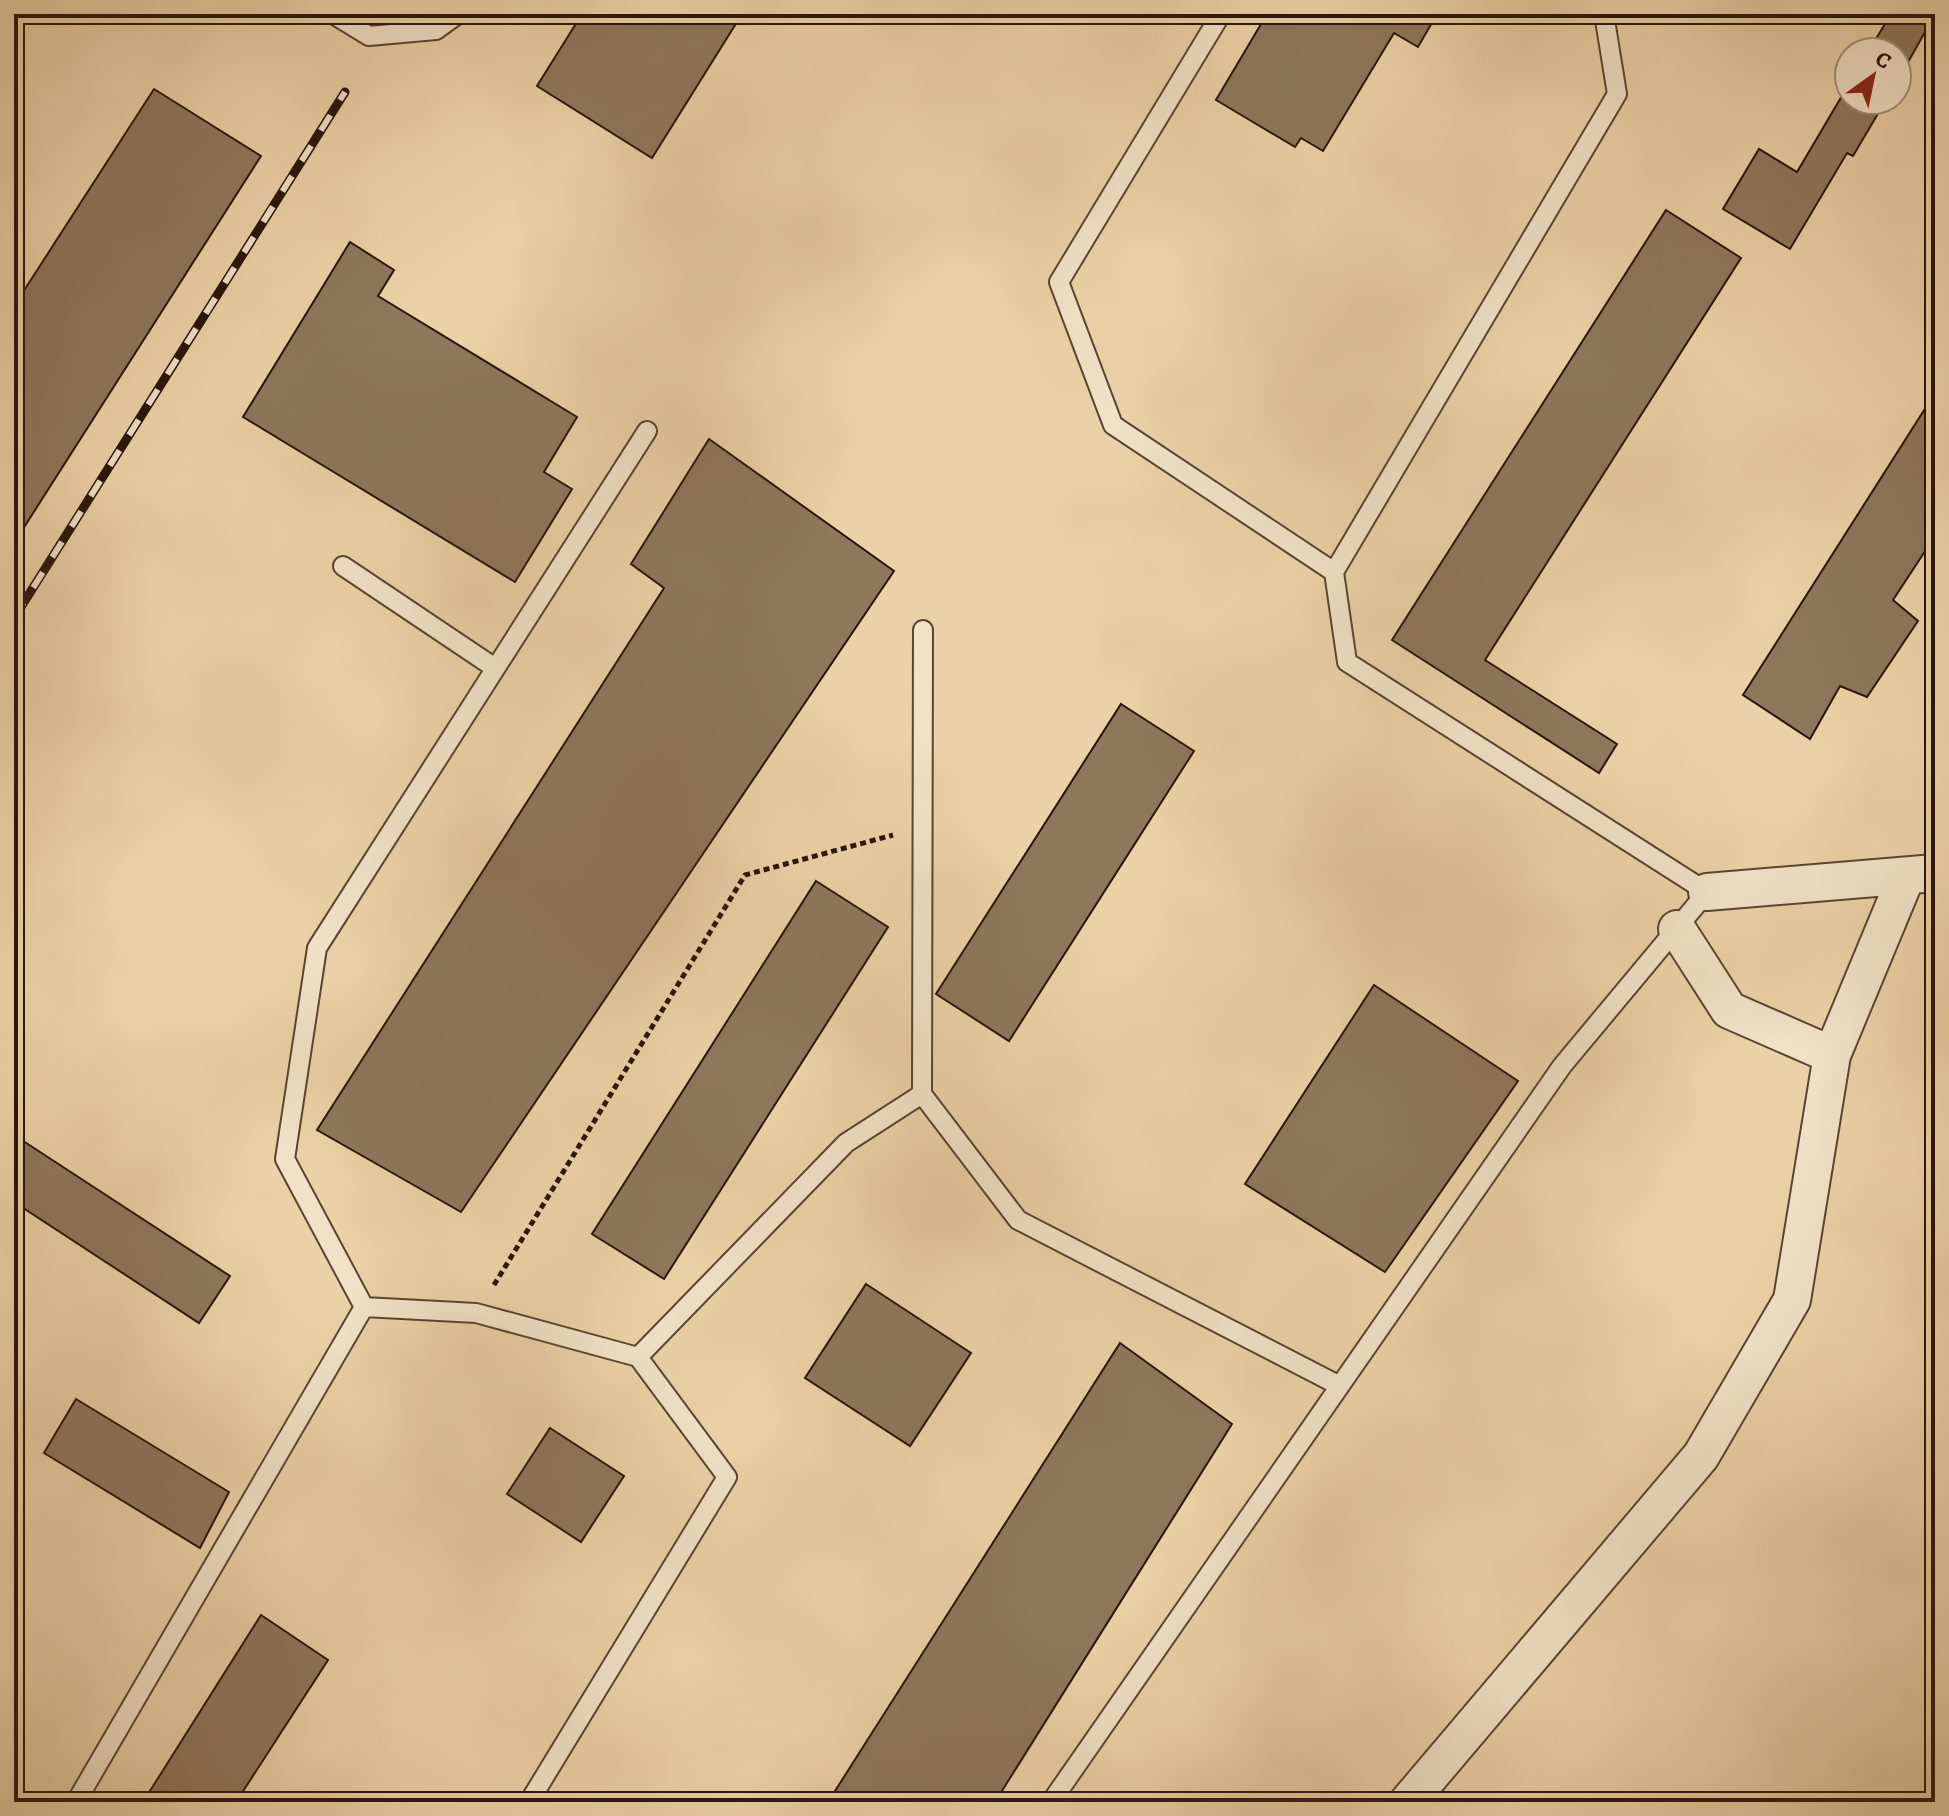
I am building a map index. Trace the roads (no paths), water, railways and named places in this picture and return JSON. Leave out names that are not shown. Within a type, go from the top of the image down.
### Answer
[{"type":"street","points":[[1707,892],[1920,875]]},
{"type":"street","points":[[1408,1802],[1701,1456],[1792,1300],[1832,1055],[1920,875]]},
{"type":"street","points":[[1677,929],[1729,1010],[1832,1055]]},
{"type":"lane","points":[[333,14],[369,36],[436,30],[458,14]]},
{"type":"lane","points":[[1221,14],[1059,282],[1113,425],[1334,572]]},
{"type":"lane","points":[[1051,1802],[1562,1066],[1707,892],[1347,662],[1334,572],[1617,94],[1604,14]]},
{"type":"lane","points":[[364,1307],[285,1159],[317,948],[647,431]]},
{"type":"lane","points":[[343,566],[495,668]]},
{"type":"lane","points":[[923,630],[922,1094],[1018,1220],[1340,1386]]},
{"type":"lane","points":[[638,1357],[846,1143],[922,1094]]},
{"type":"lane","points":[[364,1307],[476,1313],[638,1357],[727,1477],[529,1802]]},
{"type":"lane","points":[[80,1802],[80,1795],[364,1307]]},
{"type":"railway","points":[[14,618],[345,92]]}]
